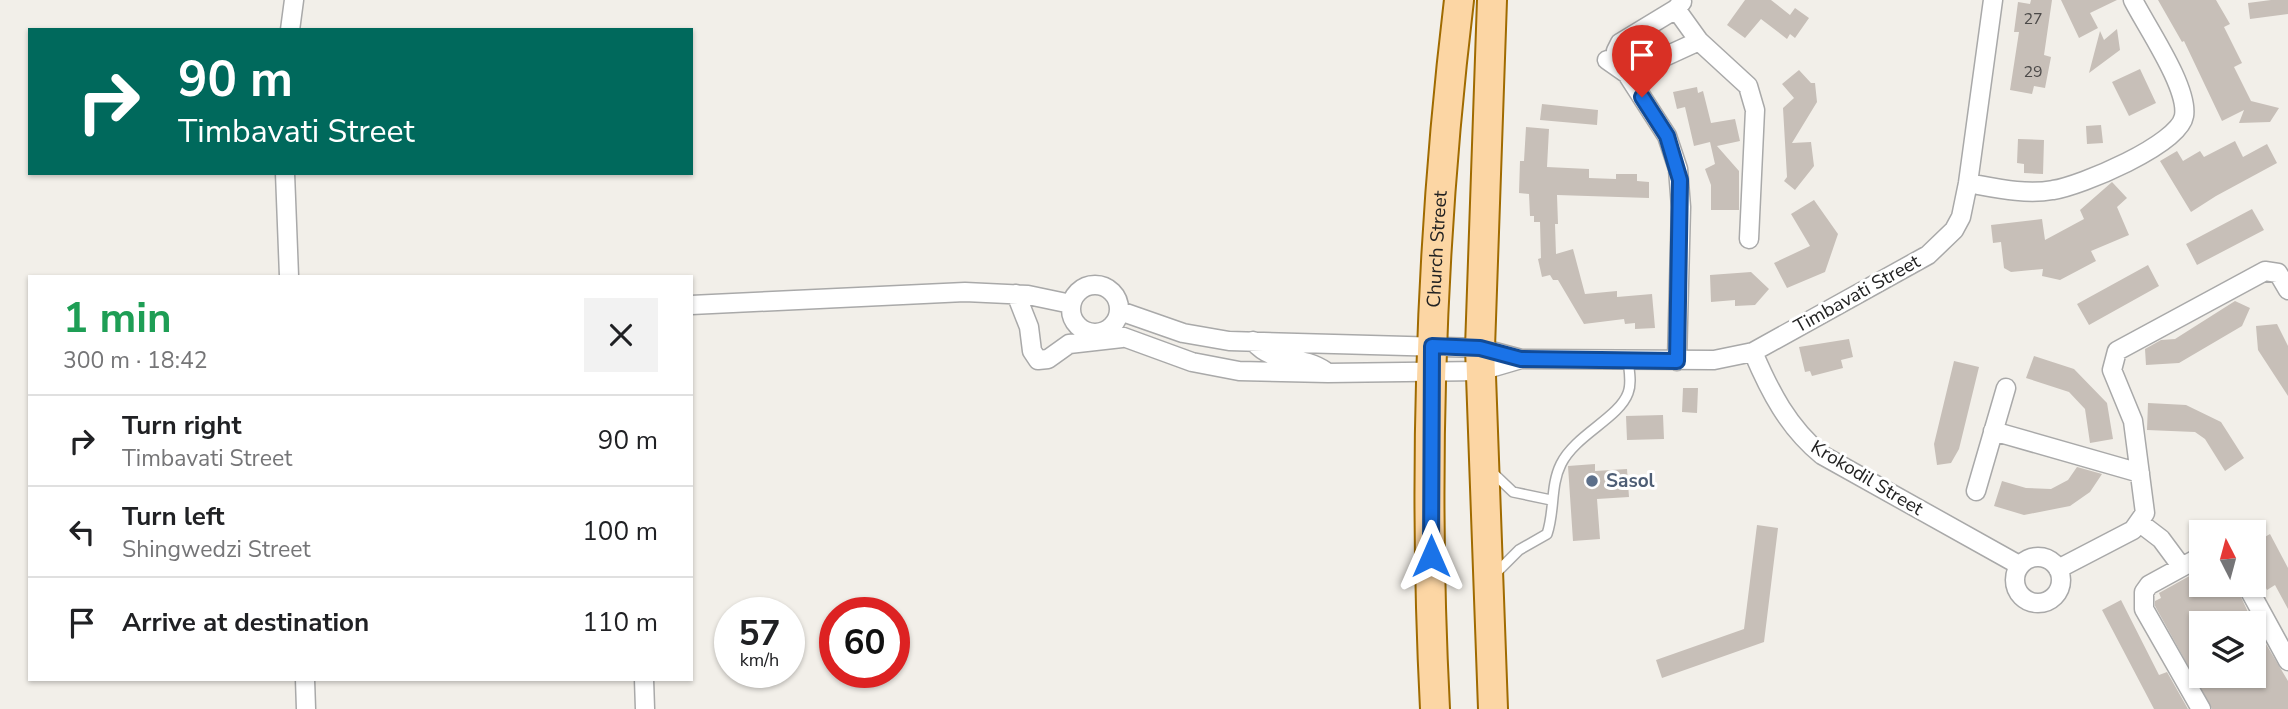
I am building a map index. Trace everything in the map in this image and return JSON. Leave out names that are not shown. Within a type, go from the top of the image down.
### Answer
[{"type":"main road","name":"Church Street","points":[[1436,709],[1430,609],[1432,358],[1459,0]]},
{"type":"main road","points":[[1492,0],[1480,359],[1486,583],[1493,709]]},
{"type":"street","points":[[290,28],[294,0]]},
{"type":"street","name":"Timbavati Street","points":[[1432,358],[1677,361],[1736,357],[1753,352],[1927,255],[1942,244],[1958,224],[1968,183],[1993,0]]},
{"type":"street","points":[[1968,183],[2030,192],[2061,189],[2147,152],[2175,132],[2184,116],[2179,86],[2133,0]]},
{"type":"street","points":[[1677,361],[1681,207],[1678,169],[1667,136],[1617,66],[1616,51],[1620,43],[1680,5],[1699,41],[1748,86],[1755,110],[1749,239]]},
{"type":"street","points":[[1617,66],[1699,41]]},
{"type":"street","points":[[285,175],[289,275]]},
{"type":"street","points":[[2058,569],[2114,542],[2140,523],[2145,513],[2130,408],[2112,370],[2117,351],[2265,271],[2278,273],[2288,290]]},
{"type":"street","points":[[1115,335],[1114,326],[1120,311],[1119,303],[1110,289],[1094,285],[1079,290],[1071,304],[1077,326],[1092,334],[1115,335],[1216,368],[1328,373],[1432,358]]},
{"type":"street","points":[[693,305],[965,292],[1016,294],[1071,304]]},
{"type":"street","points":[[1016,294],[1029,327],[1032,351],[1038,360],[1048,359],[1069,344],[1115,335]]},
{"type":"street","points":[[1120,311],[1205,339],[1432,358]]},
{"type":"street","points":[[1253,341],[1267,355],[1303,361],[1328,373]]},
{"type":"street","name":"Krokodil Street","points":[[1753,352],[1787,419],[1802,438],[1822,455],[2020,565]]},
{"type":"street","name":"Timbavati Street","points":[[1432,358],[1480,359]]},
{"type":"street","points":[[1976,491],[2006,388]]},
{"type":"street","points":[[1993,431],[2140,473]]},
{"type":"street","points":[[2140,523],[2161,539],[2180,566]]},
{"type":"street","points":[[2040,557],[2054,563],[2058,569],[2060,584],[2053,597],[2047,601],[2032,603],[2019,594],[2015,587],[2016,572],[2020,565],[2032,558],[2040,557]]},
{"type":"street","points":[[2189,562],[2148,585],[2142,600],[2144,609],[2201,709]]},
{"type":"street","points":[[2253,597],[2288,661]]},
{"type":"street","points":[[305,681],[306,709]]},
{"type":"street","points":[[644,681],[645,709]]},
{"type":"lane","points":[[1486,583],[1519,550],[1547,534],[1556,474],[1562,460],[1595,425],[1618,409],[1628,395],[1628,360]]},
{"type":"lane","points":[[1484,462],[1513,492],[1551,500]]},
{"type":"building","points":[[1745,0],[1771,0],[1790,15],[1795,8],[1809,18],[1795,38],[1790,34],[1787,39],[1761,19],[1745,38],[1727,25]]},
{"type":"building","points":[[2031,0],[2052,0],[2044,55],[2051,57],[2045,88],[2034,86],[2032,94],[2010,90],[2019,32],[2014,32],[2018,2],[2030,4]]},
{"type":"building","points":[[2061,0],[2117,0],[2090,13],[2098,28],[2079,38]]},
{"type":"building","points":[[2158,0],[2216,0],[2230,24],[2224,27],[2242,63],[2234,67],[2251,101],[2279,108],[2270,122],[2239,123],[2244,110],[2222,121],[2184,41],[2182,42]]},
{"type":"building","points":[[2288,0],[2288,14],[2250,19],[2248,3]]},
{"type":"building","points":[[2117,29],[2120,50],[2089,73],[2100,31],[2104,40]]},
{"type":"building","points":[[2140,69],[2156,103],[2129,116],[2112,82]]},
{"type":"building","points":[[1799,70],[1811,83],[1815,83],[1817,102],[1792,143],[1811,142],[1814,166],[1795,190],[1784,181],[1787,177],[1783,108],[1794,98],[1782,84]]},
{"type":"building","points":[[1697,87],[1698,93],[1703,91],[1711,123],[1735,119],[1740,141],[1717,146],[1739,171],[1739,210],[1711,210],[1711,185],[1705,169],[1715,164],[1710,142],[1694,146],[1685,107],[1677,109],[1673,92]]},
{"type":"building","points":[[1542,104],[1598,110],[1597,125],[1540,120]]},
{"type":"building","points":[[2101,125],[2103,143],[2087,144],[2086,126]]},
{"type":"building","points":[[1526,127],[1549,129],[1547,167],[1589,169],[1589,178],[1616,179],[1616,174],[1637,174],[1637,181],[1649,182],[1649,198],[1557,195],[1556,254],[1573,249],[1585,294],[1617,291],[1617,297],[1652,294],[1655,328],[1635,329],[1635,323],[1625,324],[1624,319],[1584,324],[1558,280],[1553,280],[1550,275],[1542,277],[1538,259],[1541,258],[1540,222],[1534,222],[1534,216],[1530,216],[1529,194],[1519,193],[1520,161],[1524,161]]},
{"type":"building","points":[[2018,139],[2044,140],[2043,174],[2024,173],[2024,164],[2017,163]]},
{"type":"building","points":[[2235,141],[2243,157],[2267,144],[2277,163],[2191,212],[2160,161],[2177,151],[2183,161],[2200,151],[2204,157]]},
{"type":"building","points":[[2112,182],[2127,198],[2117,207],[2129,235],[2091,251],[2096,261],[2060,280],[2042,276],[2043,269],[2011,272],[2004,268],[2001,242],[1993,243],[1991,225],[2042,219],[2045,240],[2084,219],[2080,210]]},
{"type":"building","points":[[1814,200],[1838,234],[1825,272],[1787,288],[1774,263],[1810,246],[1791,214]]},
{"type":"building","points":[[2252,209],[2264,230],[2197,265],[2186,244]]},
{"type":"building","points":[[2148,265],[2159,286],[2089,325],[2077,304]]},
{"type":"building","points":[[1751,272],[1769,289],[1755,305],[1735,306],[1735,300],[1711,302],[1710,275]]},
{"type":"building","points":[[2235,301],[2250,308],[2242,326],[2179,363],[2146,365],[2145,349],[2161,340],[2175,339]]},
{"type":"building","points":[[2277,324],[2288,346],[2288,396],[2258,350],[2256,326]]},
{"type":"building","points":[[1849,339],[1853,357],[1841,360],[1843,368],[1812,376],[1810,371],[1805,372],[1799,347]]},
{"type":"building","points":[[2034,356],[2074,369],[2107,403],[2113,439],[2090,443],[2085,409],[2069,392],[2026,378]]},
{"type":"building","points":[[1954,361],[1979,367],[1959,449],[1951,463],[1937,465],[1934,444]]},
{"type":"building","points":[[1683,388],[1698,388],[1697,413],[1682,412]]},
{"type":"building","points":[[2148,403],[2186,405],[2221,422],[2244,458],[2225,471],[2205,439],[2195,432],[2147,430]]},
{"type":"building","points":[[1663,415],[1664,439],[1627,440],[1626,416]]},
{"type":"building","points":[[1595,464],[1595,471],[1627,469],[1629,497],[1597,499],[1600,539],[1573,541],[1568,466]]},
{"type":"building","points":[[2077,467],[2102,474],[2090,492],[2070,506],[2024,515],[1994,506],[2002,481],[2026,488],[2051,489],[2068,480]]},
{"type":"building","points":[[1757,525],[1778,528],[1764,642],[1662,678],[1656,660],[1744,629]]},
{"type":"building","points":[[2270,534],[2288,568],[2288,609],[2275,585],[2266,588],[2266,536]]},
{"type":"building","points":[[2189,576],[2189,597],[2241,597],[2247,611],[2189,611],[2189,667],[2155,606],[2155,601],[2161,598],[2159,593]]},
{"type":"building","points":[[2121,600],[2159,675],[2167,672],[2188,709],[2154,709],[2102,610]]},
{"type":"building","points":[[2266,644],[2288,681],[2288,709],[2212,709],[2200,688],[2266,688]]},
{"type":"place","name":"Sasol","points":[[1592,481]]},
{"type":"route","points":[[1431,556],[1432,346],[1480,348],[1521,359],[1677,361],[1680,180],[1667,136],[1642,97]]}]
